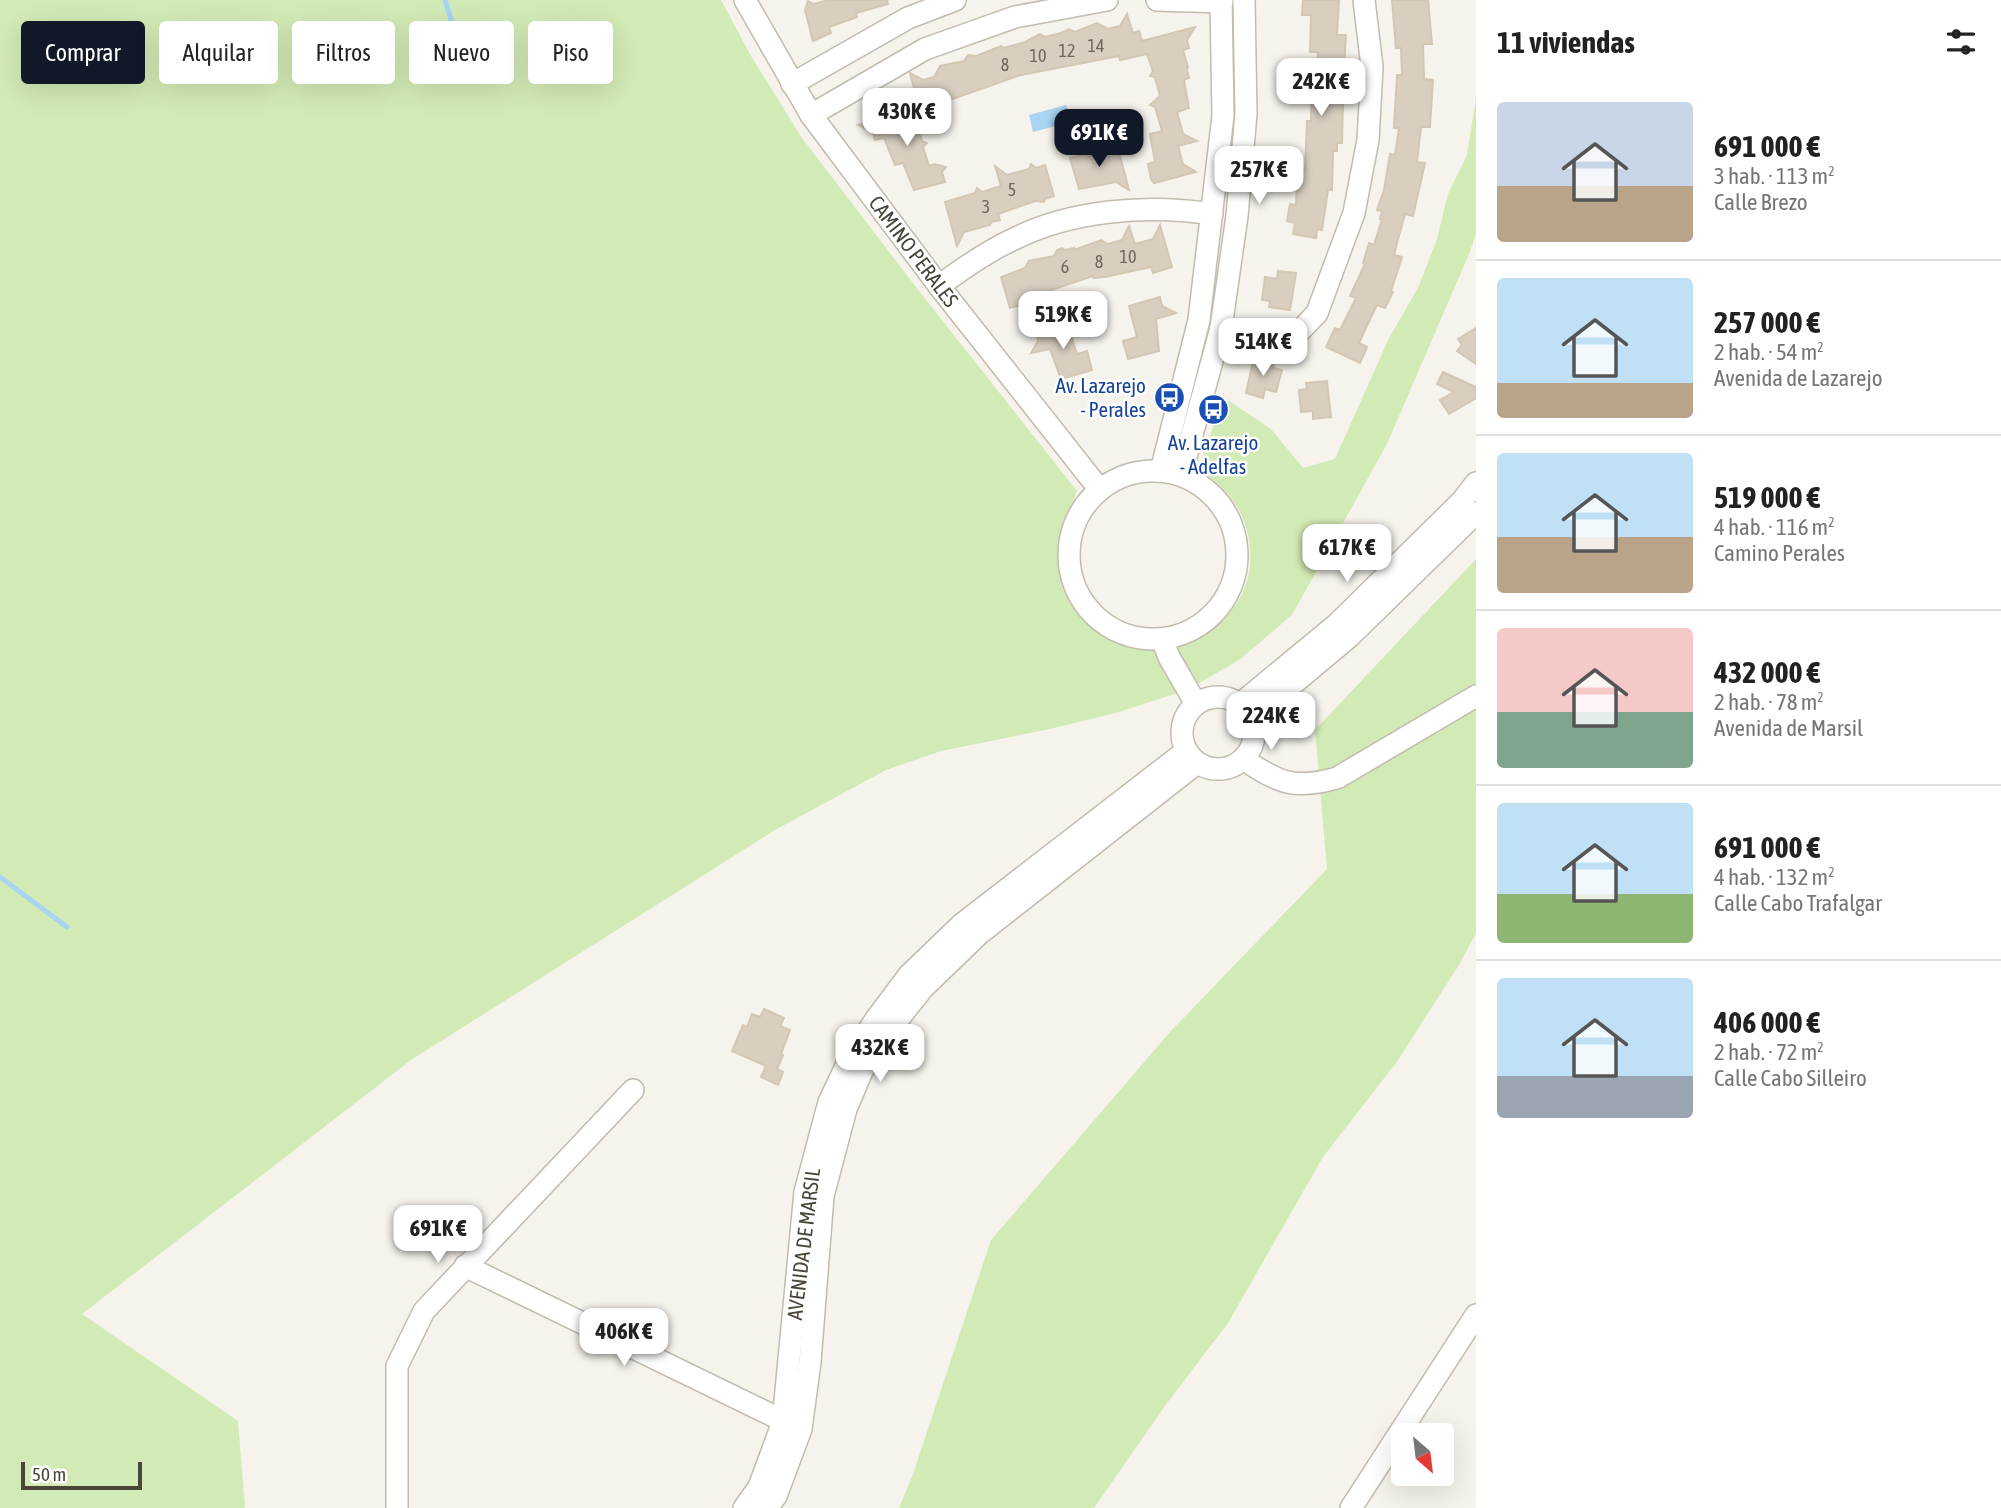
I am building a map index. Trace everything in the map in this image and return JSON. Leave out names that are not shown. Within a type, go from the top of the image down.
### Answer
[{"type":"street","name":"CAMINO PERALES","points":[[745,0],[811,115],[939,286],[1100,490]]},
{"type":"street","points":[[792,84],[908,18],[955,0]]},
{"type":"street","points":[[811,115],[925,49],[1015,17],[1107,0]]},
{"type":"street","points":[[1157,0],[1222,1],[1223,116],[1199,320],[1171,473]]},
{"type":"street","points":[[1171,473],[1221,328],[1237,216],[1246,114],[1244,0]]},
{"type":"street","points":[[1221,328],[1280,338],[1300,331],[1317,313],[1354,213],[1368,140],[1372,67],[1364,0]]},
{"type":"street","points":[[939,286],[1013,239],[1071,219],[1130,209],[1189,210],[1212,214]]},
{"type":"street","points":[[1139,472],[1171,473],[1203,487],[1221,505],[1233,527],[1238,551],[1235,576],[1216,612],[1200,625],[1182,634],[1162,639],[1138,638],[1115,630],[1096,617],[1081,598],[1072,576],[1069,552],[1073,529],[1084,507],[1100,490],[1119,478],[1139,472]]},
{"type":"street","points":[[1245,712],[1462,501],[1476,483]]},
{"type":"street","points":[[1245,712],[1349,637],[1476,513]]},
{"type":"street","points":[[1162,639],[1196,704]]},
{"type":"street","points":[[1243,759],[1282,782],[1314,784],[1337,778],[1476,696]]},
{"type":"street","points":[[1220,697],[1245,712],[1253,741],[1243,759],[1231,767],[1209,769],[1191,757],[1181,736],[1182,724],[1196,704],[1208,698],[1220,697]]},
{"type":"street","name":"AVENIDA DE MARSIL","points":[[767,1508],[776,1496],[792,1426],[805,1192],[829,1102],[848,1062],[909,975],[962,924],[1191,757]]},
{"type":"street","points":[[397,1508],[397,1367],[424,1311],[633,1090]]},
{"type":"street","points":[[465,1266],[792,1426]]},
{"type":"street","points":[[1351,1508],[1476,1315]]},
{"type":"street","name":"AVENIDA DE MARSIL","points":[[744,1508],[759,1487],[792,1426]]},
{"type":"green space","points":[[0,0],[721,0],[751,56],[802,138],[1077,491],[1062,528],[1058,552],[1062,583],[1075,609],[1095,630],[1119,643],[1146,649],[1175,647],[1202,637],[1226,617],[1246,585],[1250,559],[1248,537],[1241,514],[1220,486],[1201,471],[1201,463],[1222,399],[1271,429],[1303,468],[1335,459],[1389,338],[1418,288],[1437,239],[1448,194],[1467,155],[1476,98],[1476,234],[1469,254],[1387,444],[1292,615],[1239,660],[1187,690],[1119,712],[941,751],[886,770],[775,830],[411,1060],[82,1314],[238,1421],[245,1508],[0,1508]]},
{"type":"green space","points":[[1476,559],[1476,933],[1459,965],[1396,1063],[1323,1157],[1228,1323],[1167,1403],[1094,1508],[899,1508],[913,1474],[991,1240],[1170,1032],[1327,869],[1315,730]]},
{"type":"water","points":[[1066,105],[1072,117],[1071,122],[1033,132],[1029,115]]},
{"type":"building","points":[[829,0],[887,0],[888,4],[856,13],[857,17],[829,27],[831,33],[813,41],[805,10],[808,1],[813,4]]},
{"type":"building","points":[[1303,0],[1339,0],[1337,35],[1346,35],[1343,82],[1348,82],[1348,103],[1343,103],[1342,143],[1337,143],[1337,151],[1333,151],[1332,190],[1328,190],[1322,230],[1317,229],[1316,238],[1293,234],[1295,223],[1287,221],[1290,204],[1296,205],[1297,171],[1305,171],[1312,85],[1317,85],[1318,52],[1310,52],[1311,15],[1302,15]]},
{"type":"building","points":[[1392,0],[1428,0],[1432,44],[1423,44],[1424,79],[1433,80],[1430,127],[1421,127],[1417,162],[1425,163],[1413,216],[1405,214],[1394,255],[1402,257],[1391,291],[1393,292],[1385,308],[1377,305],[1364,332],[1359,343],[1367,347],[1360,363],[1326,347],[1335,328],[1340,330],[1356,298],[1350,296],[1365,264],[1363,263],[1369,243],[1374,245],[1382,219],[1382,211],[1377,210],[1384,190],[1390,154],[1395,155],[1399,128],[1394,128],[1397,75],[1402,75],[1401,48],[1396,48]]},
{"type":"building","points":[[1127,14],[1133,33],[1139,31],[1142,41],[1195,27],[1187,40],[1189,48],[1183,50],[1188,67],[1189,78],[1184,80],[1189,108],[1177,112],[1183,134],[1197,141],[1178,146],[1183,164],[1196,172],[1154,183],[1151,179],[1148,164],[1155,162],[1150,134],[1162,131],[1155,107],[1150,105],[1160,96],[1155,77],[1150,76],[1153,71],[1147,54],[1120,60],[1119,56],[1021,75],[938,104],[940,109],[916,117],[909,94],[915,92],[910,73],[923,80],[934,77],[940,66],[964,61],[968,55],[976,56],[1001,46],[1004,48],[1025,42],[1040,34],[1045,37],[1069,29],[1075,32],[1097,23],[1108,29],[1120,26]]},
{"type":"building","points":[[913,110],[922,141],[927,143],[923,147],[929,166],[935,164],[946,167],[942,172],[945,182],[914,190],[903,163],[895,165],[884,138],[875,140],[873,132],[858,125]]},
{"type":"building","points":[[1115,148],[1119,152],[1129,190],[1116,182],[1079,189],[1070,158],[1080,156],[1082,151],[1089,156]]},
{"type":"building","points":[[1031,164],[1036,168],[1045,165],[1054,196],[1044,202],[1035,201],[998,214],[1000,220],[964,232],[957,246],[945,202],[975,193],[977,188],[982,192],[1001,186],[995,166],[1007,175],[1029,169]]},
{"type":"building","points":[[1160,225],[1172,267],[1153,273],[1151,267],[1105,277],[1093,276],[1045,292],[1027,299],[1028,303],[1010,308],[1001,277],[1025,268],[1029,261],[1054,256],[1057,250],[1062,248],[1074,250],[1101,240],[1108,244],[1122,240],[1129,226],[1135,244],[1153,239]]},
{"type":"building","points":[[1278,271],[1296,273],[1290,310],[1269,307],[1270,301],[1262,300],[1265,277],[1277,279]]},
{"type":"building","points":[[1160,297],[1162,306],[1176,313],[1156,319],[1159,351],[1128,359],[1123,341],[1137,337],[1129,306]]},
{"type":"building","points":[[1067,324],[1077,354],[1087,351],[1092,370],[1061,379],[1050,349],[1031,353],[1038,341],[1036,332]]},
{"type":"building","points":[[1476,328],[1476,364],[1457,351],[1462,345],[1458,339]]},
{"type":"building","points":[[1254,357],[1274,362],[1273,368],[1282,370],[1276,392],[1265,389],[1263,398],[1246,393]]},
{"type":"building","points":[[1443,372],[1476,387],[1476,398],[1449,414],[1440,400],[1454,392],[1437,384]]},
{"type":"building","points":[[1327,381],[1331,417],[1313,419],[1313,411],[1301,412],[1299,390],[1307,389],[1306,383]]},
{"type":"building","points":[[764,1009],[784,1018],[780,1026],[790,1030],[777,1069],[783,1072],[778,1085],[761,1077],[766,1066],[732,1051],[743,1025],[747,1027],[752,1014],[760,1017]]},
{"type":"waterway","points":[[445,0],[452,21]]},
{"type":"waterway","points":[[0,877],[67,927]]},
{"type":"place","name":"Av. Lazarejo - Perales","points":[[1169,397]]},
{"type":"place","name":"Av. Lazarejo - Adelfas","points":[[1213,410]]}]
